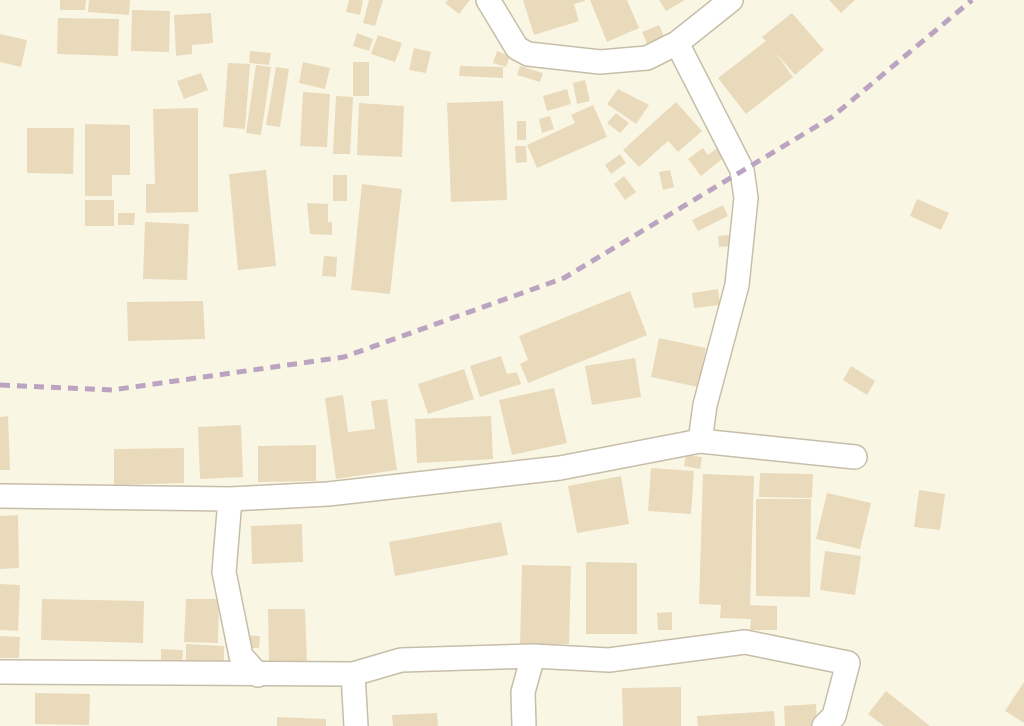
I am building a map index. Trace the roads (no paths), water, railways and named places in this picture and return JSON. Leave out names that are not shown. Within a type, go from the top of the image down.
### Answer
[{"type":"street","points":[[488,0],[517,48],[527,54],[622,61],[647,58],[677,43],[732,0]]},
{"type":"street","points":[[677,43],[742,170],[746,198],[737,285],[705,405],[700,441]]},
{"type":"street","points":[[0,496],[230,499],[328,494],[560,468],[700,441],[855,457]]},
{"type":"street","points":[[230,499],[224,572],[241,656],[258,676]]},
{"type":"street","points":[[0,672],[258,676],[353,674],[401,660],[533,656],[609,660],[745,642],[848,663],[834,716],[824,726]]},
{"type":"street","points":[[524,726],[523,692],[533,656]]},
{"type":"street","points":[[353,674],[356,726]]},
{"type":"railway","points":[[0,385],[112,390],[344,357],[564,278],[832,117],[972,0]]}]
